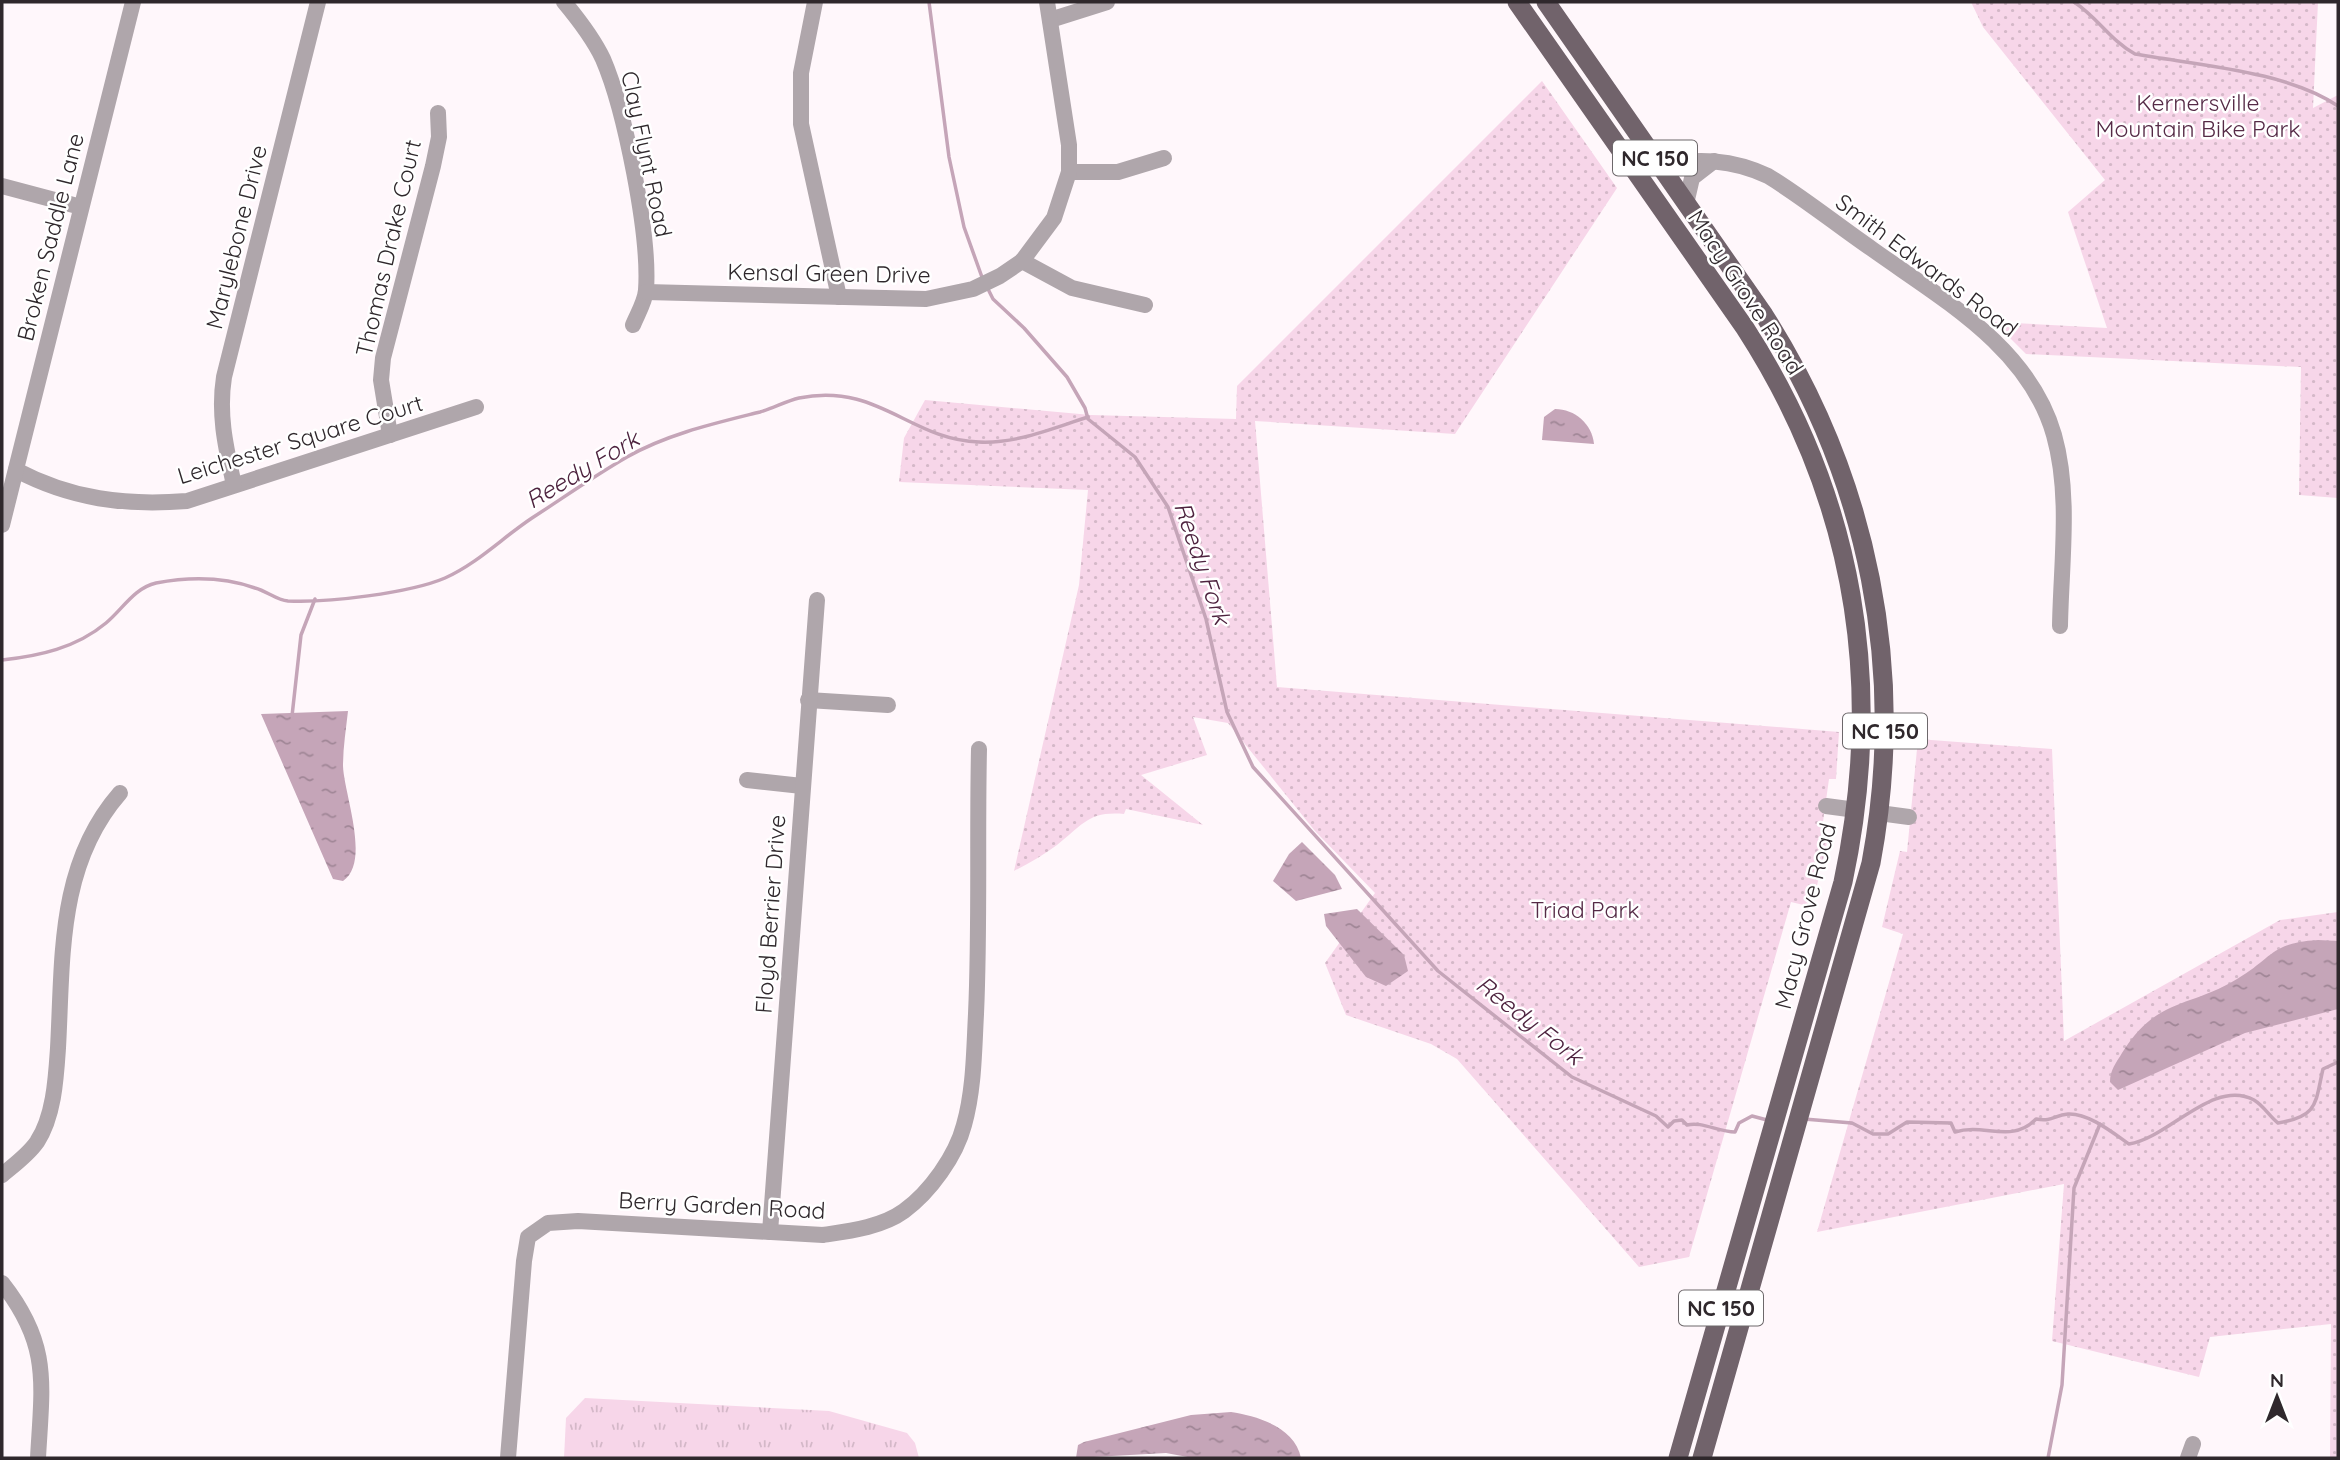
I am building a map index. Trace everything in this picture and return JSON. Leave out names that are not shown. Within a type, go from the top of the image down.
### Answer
[{"type":"main road","name":"Macy Grove Road","points":[[1517,2],[1756,345],[1802,431],[1822,482],[1839,538],[1852,593],[1859,651],[1862,732],[1856,810],[1843,882],[1678,1458]]},
{"type":"main road","name":"Macy Grove Road","points":[[1546,2],[1764,315],[1809,392],[1834,448],[1854,504],[1869,561],[1879,620],[1885,685],[1884,762],[1879,813],[1866,888],[1702,1458]]},
{"type":"main road","points":[[1651,193],[1660,192],[1670,200],[1764,315]]},
{"type":"main road","points":[[1859,651],[1872,748],[1870,799],[1873,808],[1879,813]]},
{"type":"main road","points":[[1834,1000],[1865,832],[1863,818],[1856,810]]},
{"type":"street","name":"Broken Saddle Lane","points":[[2,525],[133,2]]},
{"type":"street","name":"Marylebone Drive","points":[[234,485],[222,425],[224,377],[318,2]]},
{"type":"street","name":"Clay Flynt Road","points":[[564,2],[592,38],[612,82],[642,226],[646,292],[632,325]]},
{"type":"street","points":[[815,2],[799,100],[801,124],[839,297]]},
{"type":"street","name":"Kensal Green Drive","points":[[646,292],[926,299],[973,289],[1000,276],[1022,261],[1054,218],[1069,172],[1069,145],[1047,2]]},
{"type":"street","points":[[1050,20],[1107,2]]},
{"type":"street","name":"Thomas Drake Court","points":[[390,435],[381,380],[383,358],[433,166],[439,113]]},
{"type":"street","points":[[1069,172],[1118,172],[1164,158]]},
{"type":"street","name":"Smith Edwards Road","points":[[1660,165],[1700,158],[1755,170],[1780,183],[1979,328],[2021,369],[2040,399],[2058,454],[2062,522],[2060,626]]},
{"type":"street","points":[[1686,204],[1692,178],[1714,161]]},
{"type":"street","points":[[2,186],[81,206]]},
{"type":"street","points":[[1022,261],[1072,288],[1145,305]]},
{"type":"street","name":"Leichester Square Court","points":[[16,470],[43,484],[120,503],[187,501],[476,407]]},
{"type":"street","name":"Floyd Berrier Drive","points":[[770,1232],[817,600]]},
{"type":"street","points":[[808,700],[888,705]]},
{"type":"street","name":"Berry Garden Road","points":[[508,1458],[528,1237],[548,1223],[578,1221],[823,1235],[856,1230],[903,1212],[924,1193],[955,1150],[964,1125],[974,1062],[979,939],[976,862],[979,749]]},
{"type":"street","points":[[747,780],[802,786]]},
{"type":"street","points":[[2,1175],[38,1141],[48,1118],[56,1074],[64,945],[72,882],[99,818],[120,793]]},
{"type":"street","points":[[1826,806],[1856,810]]},
{"type":"street","points":[[1879,813],[1909,817]]},
{"type":"street","points":[[2,1283],[23,1309],[38,1348],[42,1390],[38,1458]]},
{"type":"green space","name":"Kernersville Mountain Bike Park","points":[[1971,2],[2318,2],[2313,108],[2338,95],[2338,498],[2299,495],[2301,367],[2026,354],[1994,322],[2107,328],[2068,212],[2105,180],[1983,27]]},
{"type":"green space","name":"Triad Park","points":[[1542,81],[1617,188],[1455,434],[1255,421],[1277,687],[1839,732],[1836,779],[1829,779],[1821,836],[1828,838],[1812,907],[1791,902],[1689,1257],[1639,1267],[1457,1059],[1431,1044],[1346,1015],[1325,963],[1375,893],[1315,831],[1228,723],[1193,717],[1207,755],[1141,775],[1203,825],[1126,809],[1124,814],[1094,817],[1052,849],[1014,871],[1079,585],[1088,490],[899,482],[904,438],[925,400],[1091,415],[1236,419],[1237,386]]},
{"type":"green space","points":[[1918,739],[2052,749],[2064,1041],[2280,920],[2338,912],[2338,1458],[2330,1458],[2331,1324],[2210,1337],[2199,1377],[2052,1341],[2064,1184],[1817,1232],[1903,934],[1882,927],[1900,851],[1907,852]]},
{"type":"green space","points":[[585,1398],[829,1411],[907,1433],[915,1443],[919,1458],[564,1458],[566,1418]]},
{"type":"water","points":[[1555,409],[1569,412],[1581,419],[1590,430],[1594,444],[1542,440],[1544,417]]},
{"type":"water","points":[[348,711],[343,766],[356,844],[351,872],[343,881],[333,879],[261,714]]},
{"type":"water","points":[[1302,842],[1335,875],[1342,889],[1296,901],[1273,881],[1289,854]]},
{"type":"water","points":[[1357,909],[1404,955],[1408,971],[1386,986],[1366,977],[1326,926],[1324,914]]},
{"type":"water","points":[[2318,940],[2338,941],[2338,1009],[2245,1033],[2118,1090],[2110,1082],[2114,1067],[2135,1035],[2161,1013],[2237,979],[2281,948]]},
{"type":"water","points":[[1231,1412],[1274,1425],[1291,1438],[1301,1458],[1193,1458],[1166,1453],[1076,1458],[1078,1445],[1084,1442],[1191,1415]]},
{"type":"waterway","points":[[929,2],[949,157],[964,227],[983,280]]},
{"type":"waterway","points":[[2074,2],[2135,54],[2267,77],[2317,94],[2338,106]]},
{"type":"waterway","name":"Reedy Fork","points":[[987,287],[993,299],[1024,328],[1067,377],[1085,408],[1088,419],[1135,457],[1168,507],[1206,619],[1227,712],[1253,767],[1438,971],[1572,1077],[1656,1116],[1668,1127],[1674,1121],[1682,1120],[1687,1125],[1698,1124],[1735,1132],[1739,1123],[1752,1116],[1767,1120]]},
{"type":"waterway","name":"Reedy Fork","points":[[2,660],[30,656],[70,645],[94,632],[141,590],[156,583],[193,579],[218,580],[243,584],[288,601],[346,599],[430,583],[468,565],[532,518],[642,449],[692,430],[760,412],[799,398],[827,395],[851,398],[872,404],[933,432],[955,439],[979,442],[1021,438],[1088,417]]},
{"type":"waterway","points":[[292,716],[301,635],[315,599]]},
{"type":"waterway","name":"Reedy Fork","points":[[1804,1119],[1852,1123],[1873,1134],[1888,1134],[1907,1122],[1951,1123],[1955,1132],[2008,1132],[2027,1126],[2036,1119],[2046,1120],[2068,1114],[2100,1124],[2129,1144],[2160,1132],[2207,1103],[2223,1097],[2238,1095],[2254,1100],[2278,1123],[2291,1120],[2308,1112],[2313,1106],[2323,1069],[2338,1062]]},
{"type":"waterway","points":[[2048,1458],[2062,1385],[2074,1188],[2100,1124]]}]
